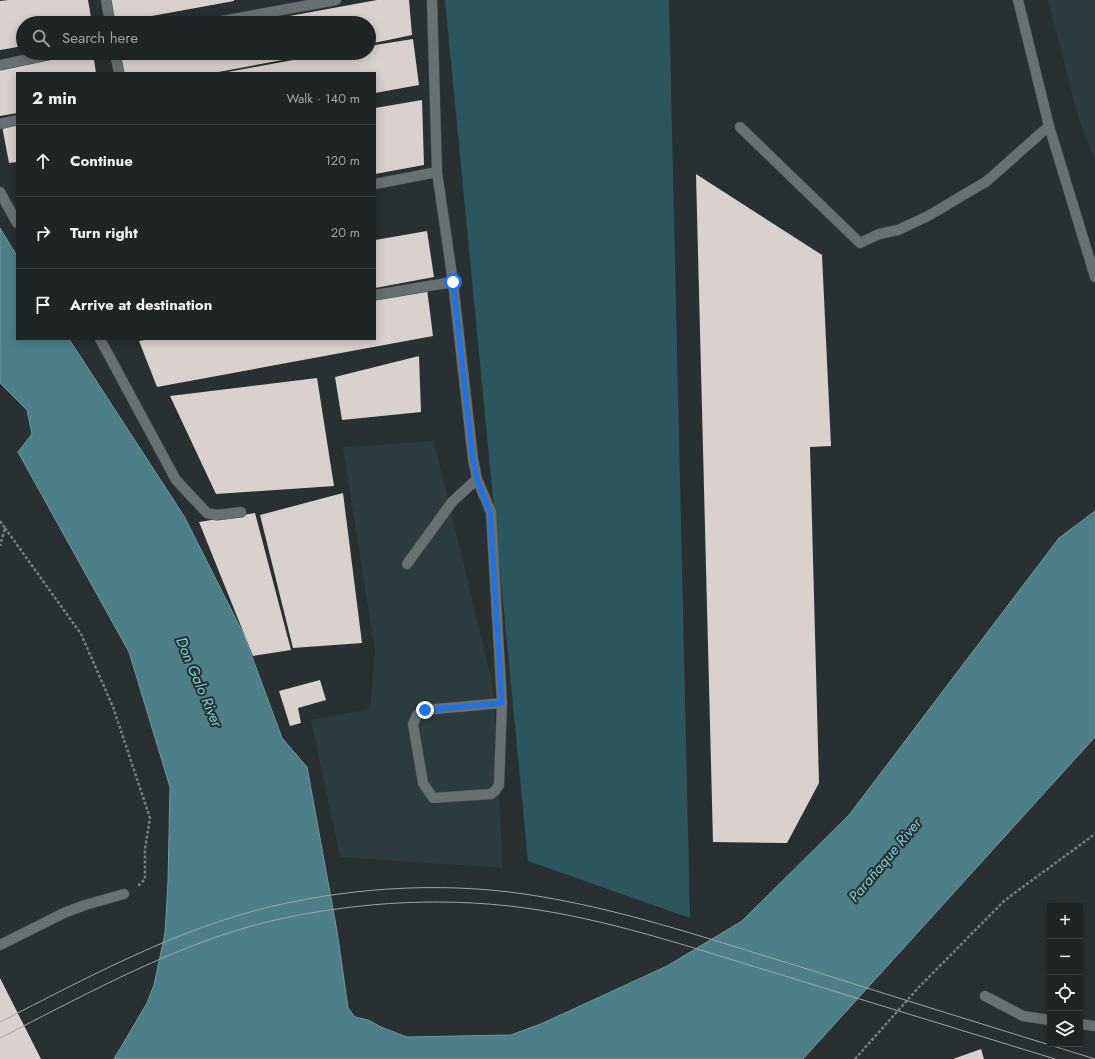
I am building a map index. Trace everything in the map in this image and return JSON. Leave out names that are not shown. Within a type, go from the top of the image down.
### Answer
[{"type":"street","points":[[106,0],[109,16]]},
{"type":"street","points":[[249,16],[336,0]]},
{"type":"street","points":[[432,0],[437,172],[453,282],[473,459],[477,479],[490,512],[502,703],[499,785],[495,791],[490,794],[433,798],[423,783],[413,724],[417,715],[425,710],[502,703]]},
{"type":"street","points":[[1018,0],[1049,126],[1095,277]]},
{"type":"street","points":[[0,65],[24,60]]},
{"type":"street","points":[[116,60],[119,72]]},
{"type":"street","points":[[0,124],[16,120]]},
{"type":"street","points":[[740,128],[860,243],[879,234],[898,230],[916,222],[987,181],[1049,126]]},
{"type":"street","points":[[376,184],[437,172]]},
{"type":"street","points":[[0,192],[16,221]]},
{"type":"street","points":[[376,295],[453,282]]},
{"type":"street","points":[[104,340],[176,480],[207,513],[217,515],[241,512]]},
{"type":"street","points":[[407,564],[452,502],[477,479]]},
{"type":"street","points":[[0,945],[64,913],[85,905],[124,894]]},
{"type":"street","points":[[985,996],[1023,1016],[1047,1020]]},
{"type":"street","points":[[1083,1024],[1095,1026]]},
{"type":"path","points":[[0,521],[81,634],[113,707],[150,818],[145,849],[145,879],[137,887],[124,894]]},
{"type":"path","points":[[0,546],[5,528]]},
{"type":"path","points":[[855,1059],[919,987],[1005,900],[1095,834]]},
{"type":"shaded area","points":[[445,0],[669,0],[690,918],[528,861]]},
{"type":"shaded area","points":[[1048,0],[1095,0],[1095,162],[1078,116]]},
{"type":"shaded area","points":[[434,441],[493,686],[503,868],[340,857],[311,720],[370,709],[375,652],[343,447]]},
{"type":"water","points":[[0,228],[16,254],[16,340],[70,340],[184,516],[244,635],[282,738],[307,767],[337,931],[348,1008],[355,1017],[368,1020],[381,1027],[407,1037],[511,1035],[543,1023],[667,966],[742,921],[849,815],[1059,538],[1095,511],[1095,737],[803,1059],[114,1059],[147,1003],[154,985],[165,933],[168,882],[170,787],[129,652],[18,452],[32,434],[27,410],[0,383]]},
{"type":"building","points":[[88,0],[91,16],[16,16],[16,47],[0,50],[0,1]]},
{"type":"building","points":[[109,0],[234,0],[152,16],[112,16]]},
{"type":"building","points":[[377,0],[409,0],[412,35],[376,43],[376,16],[289,16]]},
{"type":"building","points":[[413,39],[419,85],[376,93],[376,72],[227,72],[293,60],[376,60],[376,45]]},
{"type":"building","points":[[43,60],[94,60],[96,72],[16,72],[16,113],[0,116],[0,68]]},
{"type":"building","points":[[119,60],[283,60],[218,72],[121,72]]},
{"type":"building","points":[[422,100],[424,165],[376,174],[376,108]]},
{"type":"building","points":[[16,123],[16,162],[9,163],[2,126]]},
{"type":"building","points":[[696,174],[822,255],[831,446],[810,447],[819,783],[787,843],[713,842]]},
{"type":"building","points":[[427,231],[434,277],[376,288],[376,240]]},
{"type":"building","points":[[427,289],[433,336],[157,387],[139,341],[376,340],[376,299]]},
{"type":"building","points":[[419,356],[421,412],[342,420],[335,377]]},
{"type":"building","points":[[317,378],[334,486],[216,494],[170,396]]},
{"type":"building","points":[[343,493],[362,643],[293,648],[260,515]]},
{"type":"building","points":[[255,513],[291,650],[253,656],[199,522]]},
{"type":"building","points":[[320,680],[326,700],[298,708],[301,723],[290,726],[279,691]]},
{"type":"building","points":[[0,978],[41,1059],[0,1059]]},
{"type":"building","points":[[981,1049],[984,1059],[953,1059]]},
{"type":"tram line","points":[[0,1022],[98,972],[165,942],[199,928],[269,907],[337,894],[371,890],[406,888],[475,889],[509,892],[576,903],[675,928],[1095,1059]]},
{"type":"tram line","points":[[0,1038],[100,987],[169,955],[239,930],[275,920],[340,908],[439,902],[473,903],[539,910],[601,922],[694,948],[1055,1059]]},
{"type":"route","points":[[425,710],[502,703],[490,512],[477,479],[473,459],[453,282]]},
{"type":"water label","name":"Don Galo River","points":[[199,682]]},
{"type":"water label","name":"Parañaque River","points":[[885,860]]}]
